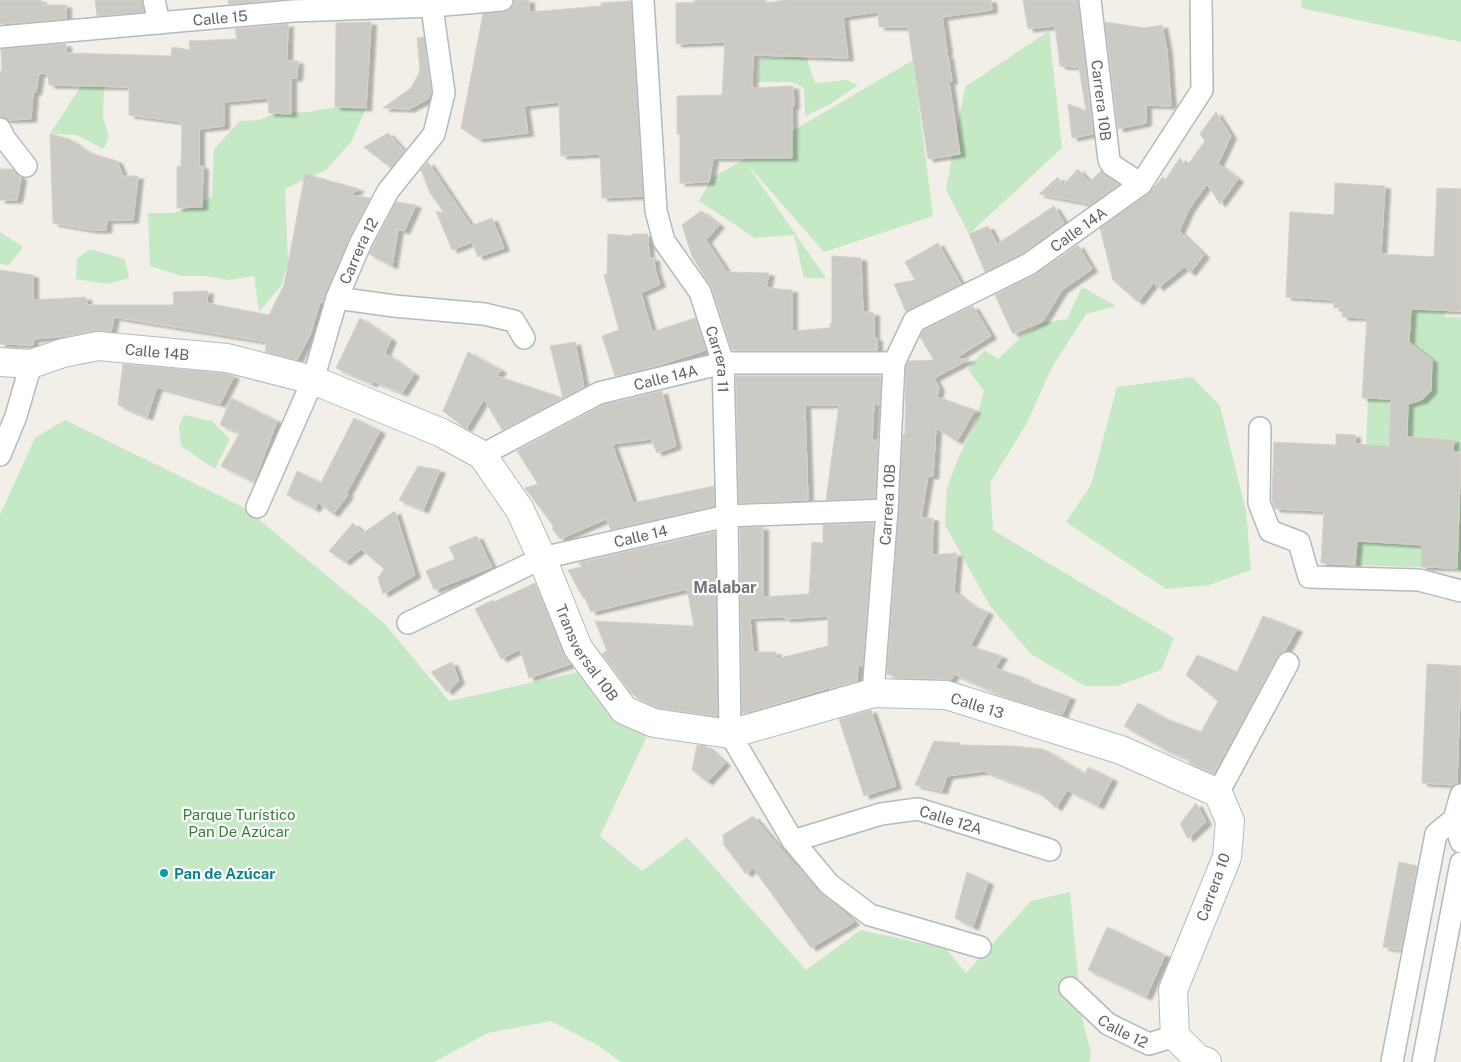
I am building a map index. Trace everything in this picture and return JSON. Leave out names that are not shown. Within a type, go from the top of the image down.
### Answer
[{"type":"street","points":[[154,0],[159,23]]},
{"type":"street","name":"Calle 15","points":[[0,38],[159,23],[291,6],[502,0]]},
{"type":"street","name":"Carrera 11","points":[[643,0],[656,211],[664,241],[700,292],[723,363],[730,734]]},
{"type":"street","name":"Carrera 10B","points":[[1090,0],[1109,160],[1112,165],[1141,184]]},
{"type":"street","name":"Calle 14A","points":[[914,321],[1029,264],[1141,184],[1202,90],[1201,0]]},
{"type":"street","name":"Carrera 12","points":[[257,506],[313,380],[336,298],[361,242],[388,191],[434,134],[444,93],[431,3]]},
{"type":"street","points":[[0,129],[5,140],[26,166]]},
{"type":"street","points":[[336,298],[394,306],[484,314],[514,321],[524,338]]},
{"type":"street","name":"Carrera 10B","points":[[873,693],[887,510],[894,363],[914,321]]},
{"type":"street","name":"Calle 14B","points":[[0,362],[31,364],[98,346],[227,358],[313,380]]},
{"type":"street","name":"Calle 14A","points":[[482,455],[599,393],[723,363],[894,363]]},
{"type":"street","points":[[0,455],[16,416],[31,364]]},
{"type":"street","name":"Transversal 10B","points":[[313,380],[442,433],[482,455],[520,510],[542,558],[578,648],[624,710],[654,723],[730,734]]},
{"type":"street","points":[[1260,428],[1259,503],[1270,531],[1299,542],[1309,576],[1419,580],[1461,591]]},
{"type":"street","name":"Calle 14","points":[[408,623],[542,558],[727,516],[887,510]]},
{"type":"street","points":[[1218,793],[1288,664]]},
{"type":"street","name":"Calle 13","points":[[730,734],[873,693],[946,695],[1121,750],[1218,793]]},
{"type":"street","points":[[730,734],[793,841],[829,884],[870,916],[980,948]]},
{"type":"street","name":"Carrera 10","points":[[1175,1036],[1173,990],[1227,857],[1230,822],[1218,793]]},
{"type":"street","points":[[1461,795],[1454,819],[1461,842]]},
{"type":"street","name":"Calle 12A","points":[[793,841],[881,814],[918,809],[1050,850]]},
{"type":"street","points":[[1392,1062],[1436,834],[1454,819]]},
{"type":"street","points":[[1423,1062],[1461,863]]},
{"type":"street","name":"Calle 12","points":[[1070,988],[1108,1024],[1149,1044],[1175,1036]]},
{"type":"street","points":[[1175,1036],[1197,1058],[1207,1062]]},
{"type":"green space","points":[[1302,0],[1461,0],[1461,42],[1301,8]]},
{"type":"green space","points":[[1049,31],[1062,148],[969,234],[946,189],[965,87]]},
{"type":"green space","points":[[806,56],[815,83],[847,80],[858,85],[830,104],[805,116],[804,88],[791,82],[758,82],[759,59]]},
{"type":"green space","points":[[913,60],[933,216],[824,252],[746,163],[826,278],[804,278],[794,235],[755,238],[699,201],[712,178]]},
{"type":"green space","points":[[81,86],[104,86],[103,116],[109,138],[103,149],[77,135],[50,134]]},
{"type":"green space","points":[[335,107],[366,108],[351,142],[326,170],[285,189],[288,263],[281,286],[259,312],[254,276],[229,280],[206,276],[182,276],[150,266],[148,213],[174,213],[212,197],[214,149],[240,121],[259,120],[276,113],[308,112]]},
{"type":"green space","points":[[0,232],[23,247],[8,266],[0,263]]},
{"type":"green space","points":[[90,249],[125,259],[129,278],[107,284],[76,279],[77,259]]},
{"type":"green space","points":[[1082,287],[1116,306],[1086,314],[1051,369],[1027,423],[990,483],[993,530],[1174,638],[1161,670],[1117,686],[1085,686],[1031,654],[990,606],[945,525],[947,488],[959,456],[975,425],[984,391],[968,369],[984,350],[998,359],[1020,338],[1043,323],[1067,319]]},
{"type":"green space","points":[[1412,302],[1433,310],[1445,311],[1445,317],[1461,317],[1461,452],[1453,452],[1453,440],[1436,439],[1407,445],[1408,404],[1422,400],[1431,391],[1432,360],[1420,350],[1409,350]]},
{"type":"green space","points":[[1192,377],[1220,406],[1246,511],[1251,570],[1209,585],[1166,589],[1066,522],[1091,485],[1117,387]]},
{"type":"green space","points":[[1368,398],[1391,399],[1388,452],[1366,451]]},
{"type":"green space","points":[[184,415],[212,421],[230,439],[215,469],[181,446],[179,427]]},
{"type":"green space","name":"Parque Turístico Pan De Azúcar","points":[[65,420],[245,508],[384,623],[449,701],[588,670],[650,730],[600,836],[642,871],[687,837],[806,970],[861,930],[946,949],[966,973],[1031,901],[1070,892],[1082,1017],[1091,1054],[1089,1062],[621,1062],[599,1046],[551,1021],[488,1033],[434,1062],[0,1062],[0,515],[35,438]]},
{"type":"green space","points":[[1361,459],[1384,460],[1380,543],[1403,544],[1426,461],[1421,567],[1355,565]]},
{"type":"green space","points":[[1461,480],[1461,572],[1457,568]]},
{"type":"building","points":[[0,0],[41,0],[42,5],[66,5],[66,19],[0,24]]},
{"type":"building","points":[[95,0],[142,0],[144,12],[97,16]]},
{"type":"building","points":[[228,0],[276,0],[229,4]]},
{"type":"building","points":[[514,0],[529,0],[529,12],[601,6],[601,3],[631,1],[643,196],[602,198],[600,154],[561,156],[559,102],[524,106],[528,133],[478,139],[461,128],[483,14],[509,10],[513,6]]},
{"type":"building","points":[[695,0],[765,0],[765,3],[787,0],[991,0],[992,10],[942,17],[946,55],[948,56],[952,81],[949,82],[960,154],[928,159],[908,27],[879,27],[878,12],[843,17],[848,58],[753,55],[752,88],[793,86],[792,158],[713,158],[709,182],[680,183],[680,134],[677,134],[677,96],[722,95],[725,42],[676,44],[676,3],[695,2]]},
{"type":"building","points":[[1023,0],[1078,0],[1093,134],[1072,138],[1068,104],[1086,111],[1079,67],[1060,66],[1055,26],[1028,29]]},
{"type":"building","points":[[371,22],[366,108],[335,107],[336,23]]},
{"type":"building","points":[[1105,22],[1144,28],[1162,25],[1167,51],[1171,106],[1146,105],[1146,123],[1118,129]]},
{"type":"building","points":[[288,24],[287,61],[298,61],[297,78],[291,78],[291,114],[269,113],[268,98],[224,102],[224,126],[199,129],[199,166],[203,166],[202,207],[177,208],[177,167],[181,166],[182,122],[129,115],[129,87],[49,85],[48,74],[39,73],[36,92],[33,92],[31,119],[8,120],[0,117],[1,49],[66,44],[66,53],[171,56],[172,47],[190,50],[189,41],[237,39],[235,29]]},
{"type":"building","points":[[424,37],[431,92],[428,99],[409,109],[383,108],[411,88],[420,71],[417,38]]},
{"type":"building","points":[[1216,112],[1231,136],[1218,164],[1238,179],[1220,204],[1207,184],[1189,209],[1179,231],[1204,255],[1190,273],[1184,267],[1158,288],[1154,282],[1138,302],[1113,280],[1100,228],[1148,194],[1163,177],[1165,180],[1180,158],[1186,167],[1205,141],[1200,134]]},
{"type":"building","points":[[388,133],[404,151],[391,168],[364,147]]},
{"type":"building","points":[[50,134],[69,139],[93,154],[117,161],[123,176],[138,176],[133,220],[107,220],[106,230],[92,230],[53,223]]},
{"type":"building","points":[[428,162],[471,226],[492,218],[504,248],[478,257],[472,242],[452,250],[436,211],[444,213],[430,193],[421,170]]},
{"type":"building","points":[[0,169],[13,169],[21,178],[17,200],[0,200]]},
{"type":"building","points":[[1078,169],[1089,182],[1101,171],[1119,184],[1091,204],[1039,194],[1058,177],[1063,185]]},
{"type":"building","points":[[305,174],[359,189],[350,195],[370,198],[350,237],[323,302],[320,302],[310,335],[297,360],[265,352],[267,342],[114,317],[111,332],[95,331],[33,339],[33,345],[0,344],[0,270],[33,275],[33,300],[86,297],[87,305],[174,305],[173,292],[208,291],[207,303],[269,315],[284,285]]},
{"type":"building","points":[[1335,183],[1385,186],[1381,254],[1434,257],[1437,188],[1461,189],[1461,311],[1411,309],[1409,342],[1432,360],[1431,391],[1422,400],[1408,404],[1407,437],[1454,440],[1453,452],[1461,452],[1457,568],[1421,567],[1422,545],[1357,541],[1355,565],[1321,563],[1324,511],[1275,509],[1272,501],[1274,442],[1336,445],[1336,434],[1355,435],[1355,444],[1389,446],[1391,399],[1362,398],[1367,318],[1342,317],[1343,308],[1334,308],[1334,300],[1286,297],[1290,212],[1334,215]]},
{"type":"building","points":[[396,202],[416,205],[404,231],[398,229],[392,266],[369,254]]},
{"type":"building","points":[[1054,206],[1064,223],[1023,253],[985,272],[969,234],[988,226],[997,244]]},
{"type":"building","points":[[701,211],[719,225],[706,240],[727,272],[769,273],[766,288],[792,290],[792,331],[830,328],[830,323],[832,323],[832,256],[861,258],[863,312],[874,313],[874,338],[877,338],[877,350],[732,350],[712,288],[692,256],[682,225]]},
{"type":"building","points":[[608,234],[632,236],[632,234],[648,234],[649,258],[654,258],[660,284],[641,293],[652,332],[695,318],[706,350],[656,366],[615,376],[602,336],[619,330],[604,275],[607,274]]},
{"type":"building","points":[[938,243],[961,284],[906,312],[894,284],[915,280],[905,262]]},
{"type":"building","points":[[1078,245],[1092,269],[1062,290],[1043,321],[1013,334],[995,295],[1036,274]]},
{"type":"building","points":[[973,306],[991,336],[959,356],[960,359],[970,359],[934,378],[939,388],[937,397],[975,410],[957,441],[936,428],[933,476],[928,476],[921,518],[933,518],[932,555],[957,553],[954,591],[973,606],[988,612],[970,646],[1002,656],[995,668],[1070,697],[1062,715],[1007,698],[954,674],[951,680],[898,678],[887,674],[903,435],[905,434],[906,366],[909,361],[934,360],[920,337],[923,330]]},
{"type":"building","points":[[360,318],[391,339],[385,353],[414,374],[402,393],[373,381],[372,384],[336,368]]},
{"type":"building","points":[[575,342],[584,387],[563,398],[550,346]]},
{"type":"building","points":[[468,352],[501,370],[497,376],[563,398],[502,430],[484,399],[466,429],[443,411]]},
{"type":"building","points":[[123,364],[224,373],[234,376],[220,404],[157,387],[147,417],[118,405]]},
{"type":"building","points":[[736,376],[881,376],[880,405],[874,404],[872,441],[878,440],[875,498],[826,500],[839,405],[805,405],[808,500],[739,503]]},
{"type":"building","points":[[662,391],[676,446],[657,453],[651,439],[612,444],[633,503],[714,486],[714,506],[611,530],[606,519],[560,539],[552,528],[554,527],[525,488],[538,484],[517,451],[603,405]]},
{"type":"building","points":[[231,398],[277,421],[254,482],[221,466],[240,433],[220,425]]},
{"type":"building","points":[[354,418],[380,431],[346,494],[348,495],[333,514],[318,502],[315,509],[287,495],[297,471],[321,483]]},
{"type":"building","points":[[418,466],[440,470],[423,510],[399,500]]},
{"type":"building","points":[[395,511],[415,575],[383,594],[378,578],[384,569],[361,549],[345,562],[329,551],[353,523],[363,533]]},
{"type":"building","points":[[873,523],[863,666],[858,665],[857,681],[742,714],[740,528],[763,527],[763,597],[809,594],[812,542],[823,543],[823,525]],"holes":[[[828,616],[828,646],[776,659],[776,652],[753,652],[750,618],[785,617],[785,619]]]},
{"type":"building","points":[[715,532],[717,716],[658,708],[640,700],[631,693],[602,654],[607,651],[595,621],[694,626],[687,589],[591,612],[568,570],[582,567],[579,563],[582,562]]},
{"type":"building","points":[[477,536],[492,567],[434,590],[426,571],[455,559],[449,547]]},
{"type":"building","points":[[535,583],[563,654],[571,664],[529,678],[520,649],[501,659],[475,609]]},
{"type":"building","points":[[1263,616],[1297,629],[1285,651],[1277,657],[1214,773],[1189,763],[1190,760],[1164,749],[1124,726],[1138,703],[1164,718],[1201,732],[1218,701],[1186,675],[1197,655],[1237,672]]},
{"type":"building","points":[[452,662],[459,681],[447,692],[431,672]]},
{"type":"building","points":[[1427,664],[1461,666],[1457,783],[1454,785],[1422,783]]},
{"type":"building","points":[[871,710],[896,786],[864,796],[839,719]]},
{"type":"building","points":[[934,741],[960,743],[960,745],[1012,746],[1043,749],[1085,774],[1088,767],[1112,779],[1098,806],[1067,790],[1056,808],[1040,793],[984,771],[947,776],[942,791],[915,785]]},
{"type":"building","points":[[697,745],[706,746],[725,763],[707,782],[692,770]]},
{"type":"building","points":[[1196,803],[1206,822],[1188,839],[1180,824]]},
{"type":"building","points":[[753,816],[819,892],[840,908],[854,922],[811,948],[753,868],[746,874],[724,845],[723,835]]},
{"type":"building","points":[[1399,862],[1417,866],[1401,950],[1383,947]]},
{"type":"building","points":[[967,872],[988,882],[973,927],[955,918]]},
{"type":"building","points":[[1107,927],[1165,955],[1146,997],[1088,970]]},
{"type":"place","name":"Pan de Azúcar","points":[[164,873]]},
{"type":"district","name":"Malabar","points":[[725,587]]}]
